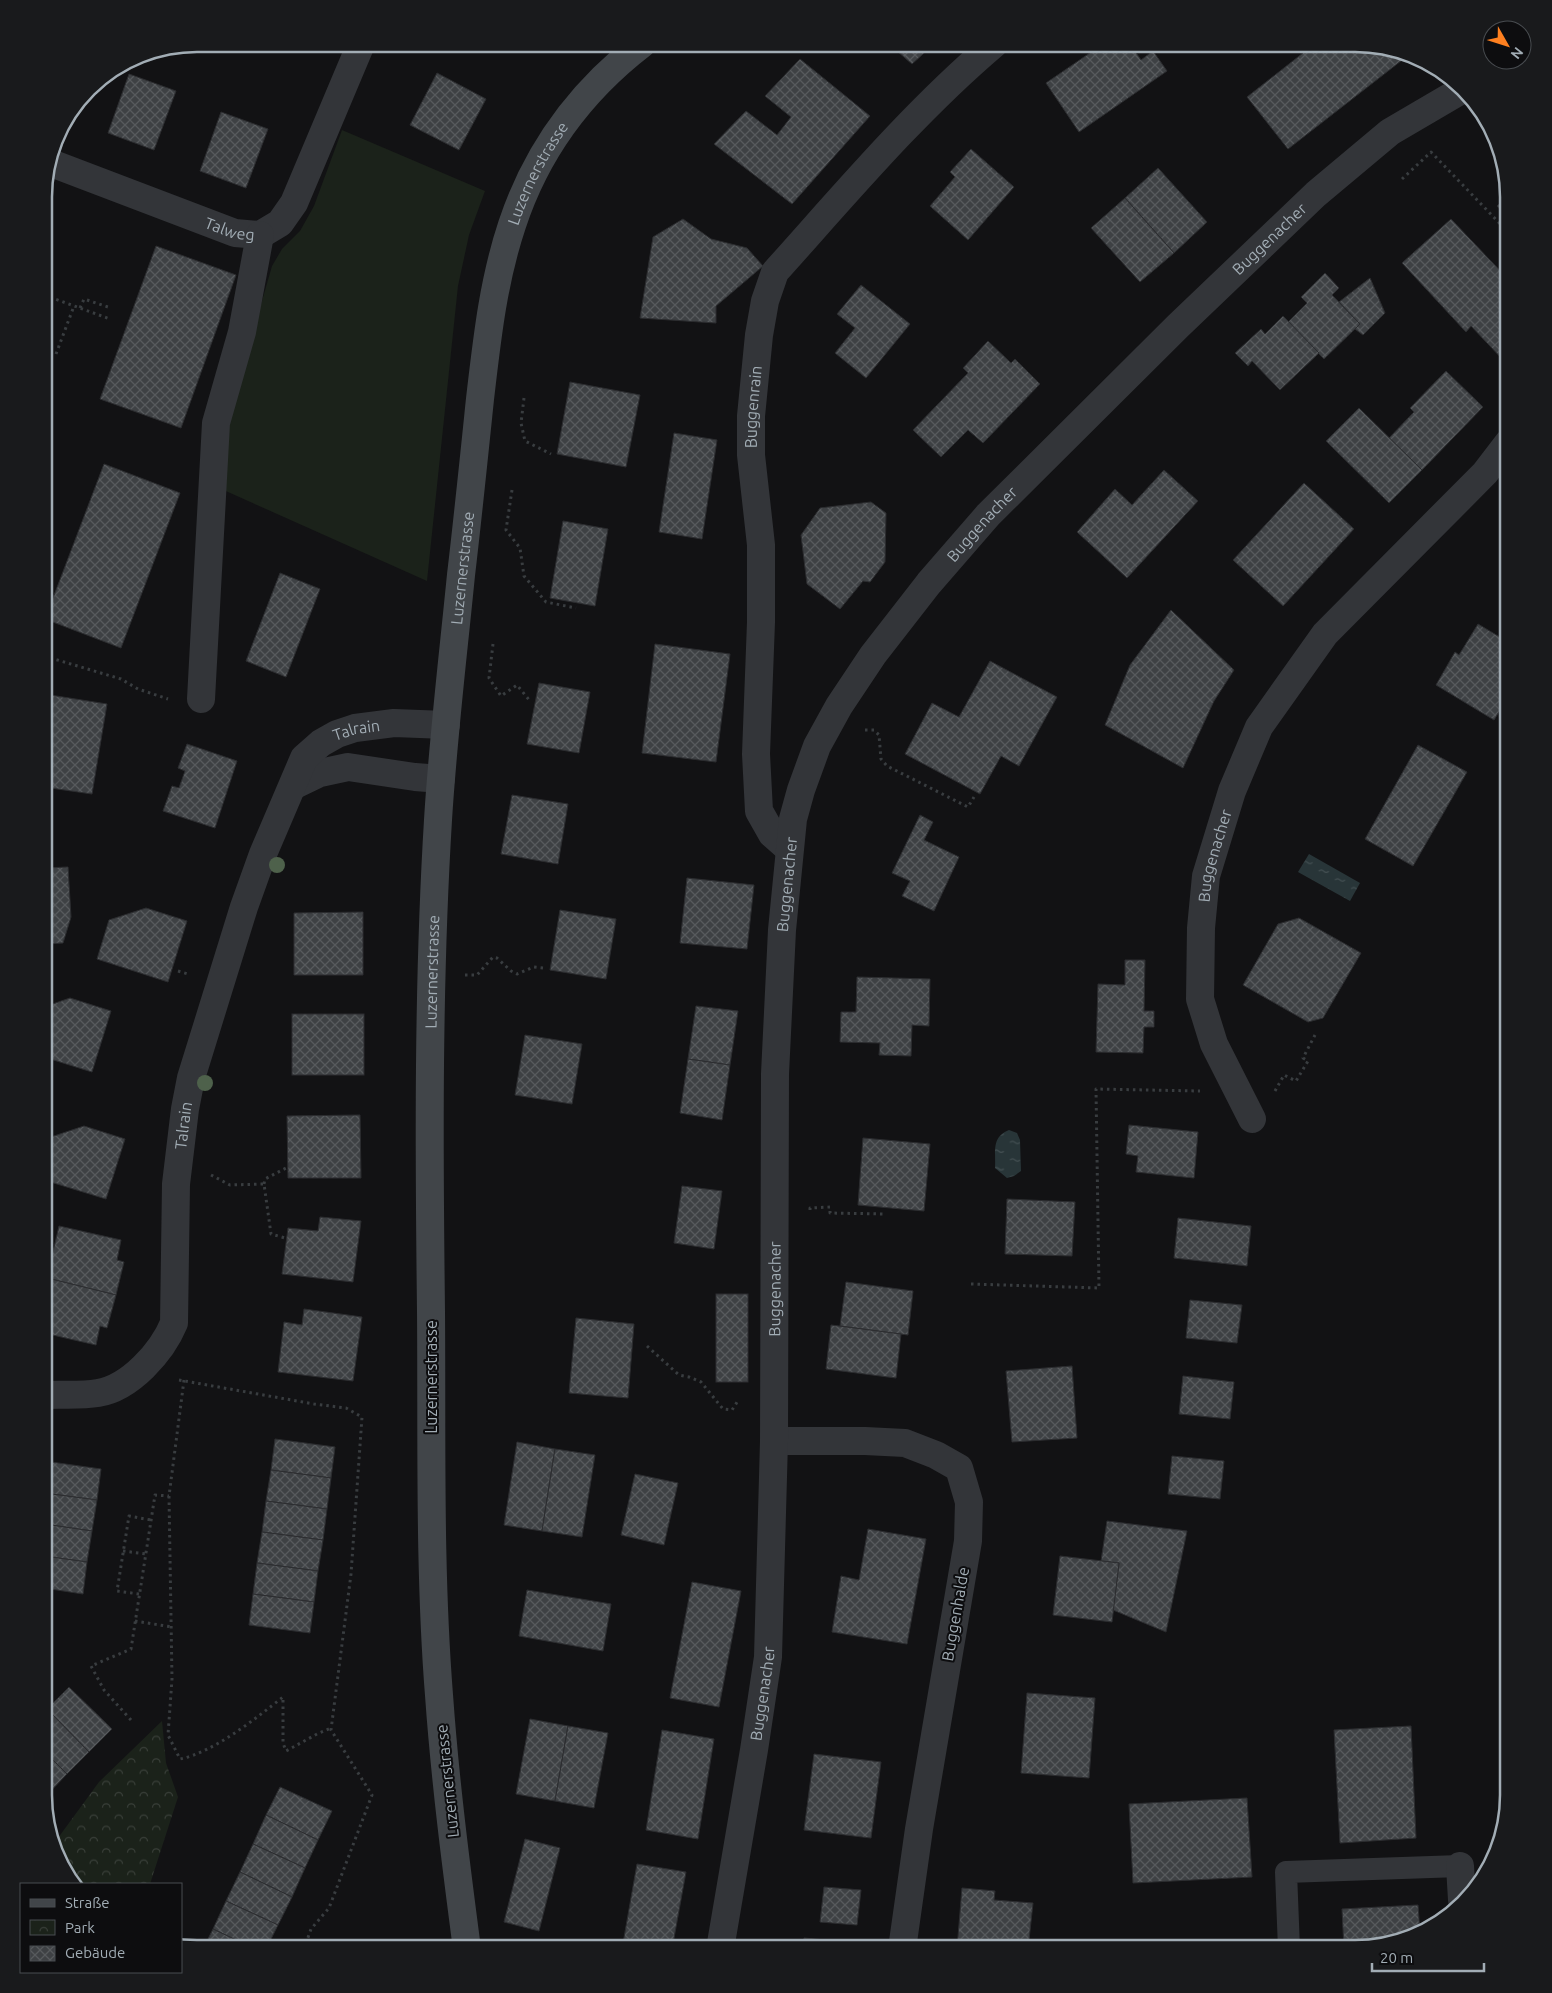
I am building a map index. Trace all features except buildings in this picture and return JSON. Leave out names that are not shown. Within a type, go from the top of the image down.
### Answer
[{"type":"main road","name":"Luzernerstrasse","points":[[467,1940],[452,1836],[438,1693],[433,1581],[429,1111],[432,972],[441,779],[487,331],[500,263],[512,223],[527,186],[547,148],[569,116],[596,84],[632,52]]},
{"type":"street","name":"Talweg","points":[[56,165],[235,233],[260,235],[280,223],[294,203],[358,52]]},
{"type":"street","name":"Buggenrain","points":[[788,849],[772,834],[759,811],[756,754],[761,622],[761,545],[750,455],[751,416],[759,335],[765,301],[775,272],[918,114],[984,53]]},
{"type":"street","name":"Buggenacher","points":[[722,1940],[768,1656],[774,1441],[775,1074],[782,930],[792,819],[817,746],[839,706],[873,655],[929,584],[988,515],[1178,326],[1316,194],[1390,132],[1456,94]]},
{"type":"street","points":[[201,699],[216,423],[242,332],[260,235]]},
{"type":"street","name":"Buggenacher","points":[[1252,1119],[1214,1044],[1200,999],[1201,928],[1206,876],[1232,790],[1259,727],[1325,634],[1485,473],[1500,453]]},
{"type":"street","name":"Talrain","points":[[52,1395],[96,1393],[110,1390],[124,1382],[154,1357],[168,1338],[174,1323],[176,1184],[185,1109],[191,1078],[244,907],[263,854],[304,758],[321,743],[337,734],[355,728],[394,723],[446,725]]},
{"type":"street","name":"Talrain","points":[[293,786],[320,773],[348,767],[441,779]]},
{"type":"street","name":"Buggenhalde","points":[[774,1441],[905,1443],[936,1455],[959,1468],[969,1502],[968,1541],[912,1867],[903,1940]]},
{"type":"street","points":[[1460,1866],[1462,1893]]},
{"type":"lane","points":[[1289,1940],[1286,1872],[1460,1866]]},
{"type":"path","points":[[1402,179],[1431,152],[1500,224]]},
{"type":"path","points":[[80,308],[84,298],[108,307]]},
{"type":"path","points":[[53,299],[110,320]]},
{"type":"path","points":[[53,353],[56,354],[74,306]]},
{"type":"path","points":[[524,398],[521,423],[525,442],[551,454]]},
{"type":"path","points":[[512,490],[506,530],[520,548],[524,576],[546,602],[576,608]]},
{"type":"path","points":[[493,644],[489,678],[502,696],[517,685],[530,701]]},
{"type":"path","points":[[53,659],[121,679],[138,689],[172,700]]},
{"type":"path","points":[[863,731],[868,729],[874,730],[879,735],[881,760],[886,766],[968,807],[974,797]]},
{"type":"path","points":[[462,975],[477,976],[493,957],[497,958],[511,972],[518,974],[534,967],[543,968]]},
{"type":"path","points":[[1300,1075],[1308,1061],[1303,1058],[1315,1035]]},
{"type":"path","points":[[971,1284],[1099,1288],[1096,1089],[1208,1091]]},
{"type":"path","points":[[284,1238],[271,1234],[264,1184],[265,1179],[286,1168]]},
{"type":"path","points":[[178,1171],[209,1175],[230,1185],[264,1184]]},
{"type":"path","points":[[810,1214],[810,1208],[830,1207],[830,1213],[883,1214]]},
{"type":"path","points":[[647,1346],[679,1375],[701,1382],[725,1410],[732,1410],[746,1388],[774,1384]]},
{"type":"path","points":[[176,1379],[346,1408],[362,1417],[351,1574],[331,1728],[372,1795],[329,1908],[311,1929],[307,1940]]},
{"type":"path","points":[[184,1380],[169,1496],[172,1679],[168,1735],[180,1759],[194,1756],[245,1726],[283,1697],[283,1743],[286,1751],[331,1728]]},
{"type":"path","points":[[131,1720],[104,1690],[91,1666],[131,1649],[155,1495],[169,1496]]},
{"type":"path","points":[[139,1594],[117,1591],[128,1516],[151,1520]]},
{"type":"path","points":[[123,1551],[146,1554]]},
{"type":"path","points":[[135,1621],[172,1626]]},
{"type":"green space","points":[[342,130],[485,191],[469,235],[458,286],[427,581],[219,488],[234,404],[272,266],[282,249],[300,231],[314,206]]},
{"type":"green space","points":[[162,1721],[166,1763],[178,1797],[150,1883],[81,1883],[67,1860],[59,1837],[99,1782]]},
{"type":"water","points":[[1309,854],[1360,883],[1350,901],[1298,872]]},
{"type":"water","points":[[1009,1130],[1017,1133],[1020,1140],[1021,1171],[1007,1178],[995,1168],[995,1151],[999,1137]]}]
